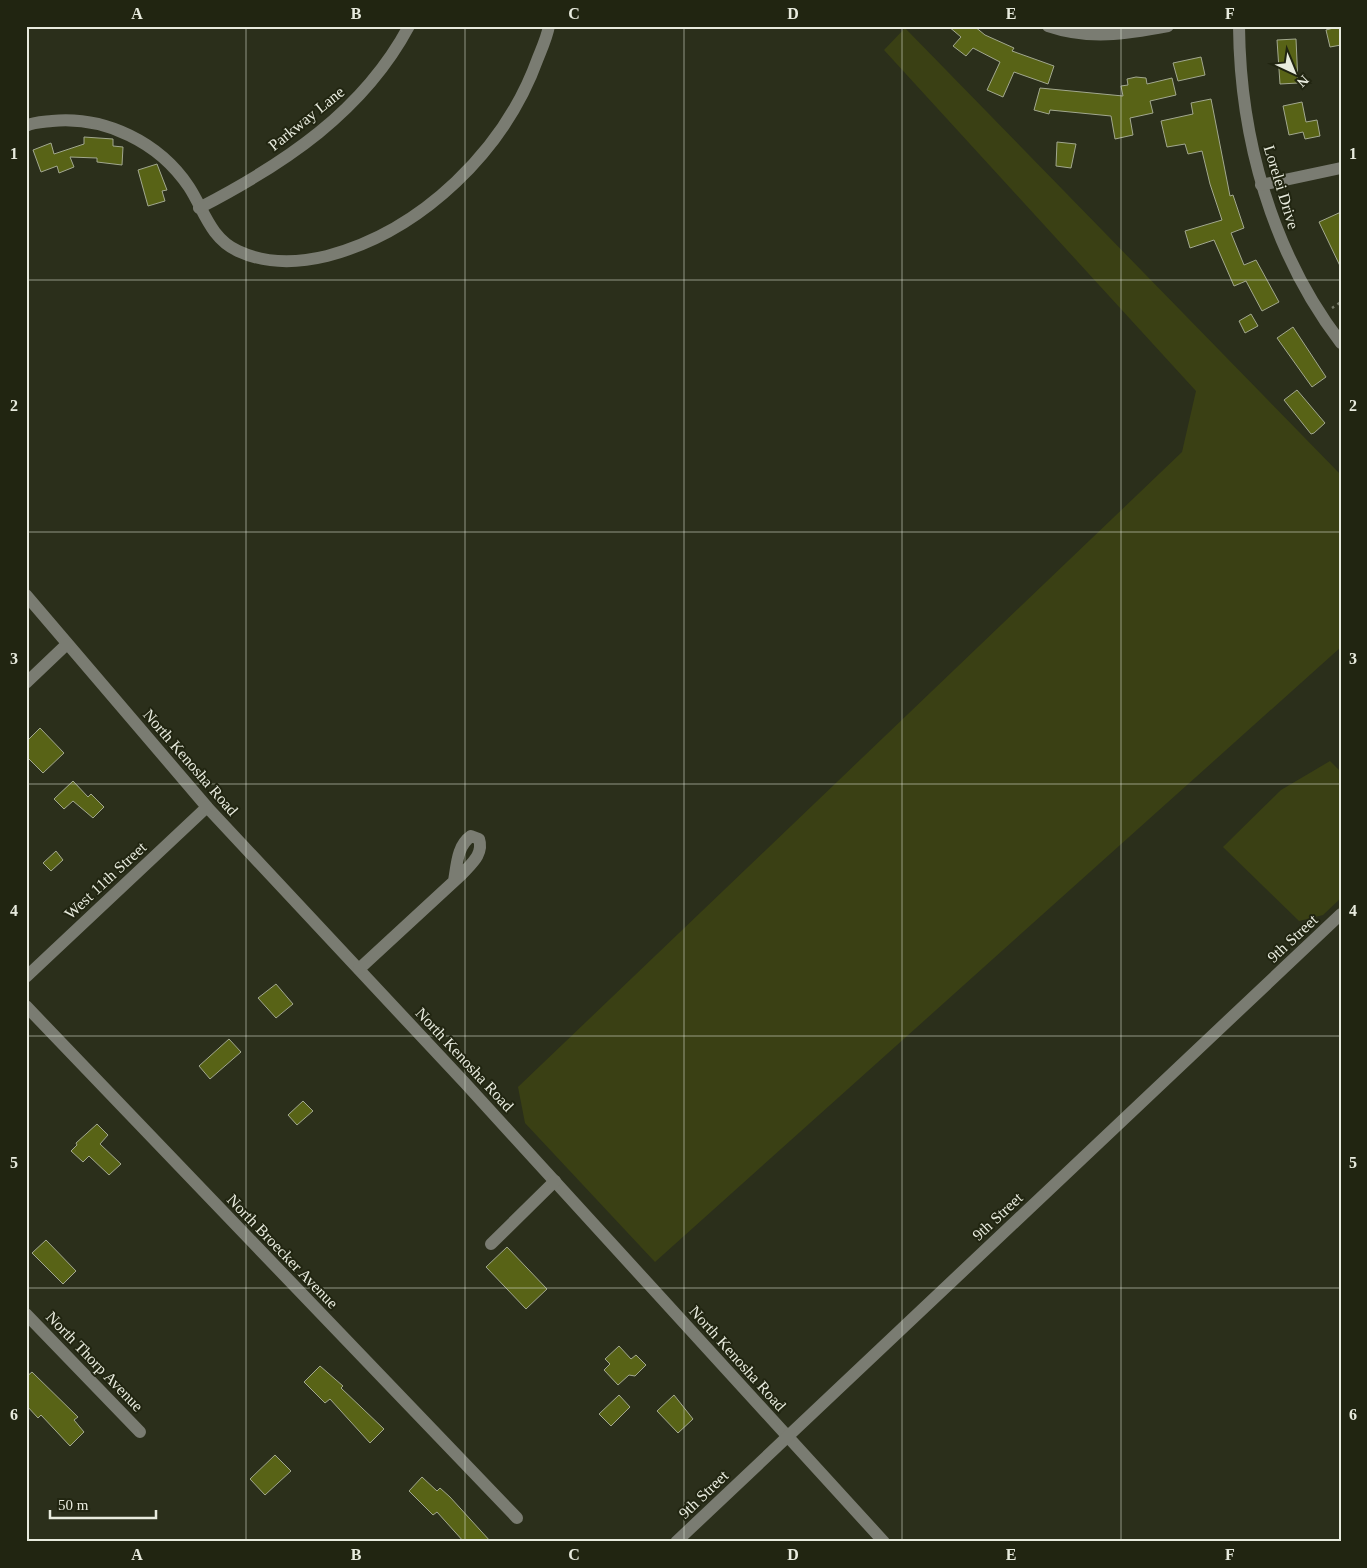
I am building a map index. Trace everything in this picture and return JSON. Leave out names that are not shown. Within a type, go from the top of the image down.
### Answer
[{"type":"street","name":"Parkway Lane","points":[[199,208],[247,183],[326,128],[363,92],[392,56],[408,26]]},
{"type":"street","points":[[26,126],[68,120],[109,126],[149,146],[174,167],[190,188],[199,208],[218,236],[237,251],[260,258],[288,262],[316,259],[353,249],[386,233],[449,188],[476,161],[504,124],[530,79],[549,26]]},
{"type":"street","points":[[1048,26],[1081,34],[1099,36],[1168,26]]},
{"type":"street","name":"Lorelei Drive","points":[[1239,26],[1243,97],[1261,185],[1276,227],[1296,271],[1341,343]]},
{"type":"street","points":[[1261,185],[1341,168]]},
{"type":"street","name":"North Kenosha Road","points":[[26,595],[207,807],[555,1181],[884,1542]]},
{"type":"street","points":[[26,683],[67,644]]},
{"type":"street","name":"West 11th Street","points":[[26,978],[207,807]]},
{"type":"street","points":[[359,969],[454,881]]},
{"type":"street","name":"9th Street","points":[[676,1542],[1341,914]]},
{"type":"street","name":"North Broecker Avenue","points":[[26,1006],[517,1518]]},
{"type":"street","points":[[491,1244],[555,1181]]},
{"type":"street","name":"North Thorp Avenue","points":[[26,1314],[140,1432]]},
{"type":"green space","points":[[905,28],[1341,475],[1341,647],[655,1262],[525,1123],[518,1087],[1182,452],[1196,391],[884,50]]},
{"type":"green space","points":[[1330,761],[1341,772],[1341,898],[1323,915],[1299,921],[1223,847],[1281,790]]},
{"type":"building","points":[[948,26],[974,26],[985,35],[1014,48],[1012,51],[1054,66],[1048,84],[1014,72],[1003,97],[987,90],[1000,62],[973,48],[966,56],[953,46],[961,37]]},
{"type":"building","points":[[1341,26],[1341,45],[1330,47],[1326,30]]},
{"type":"building","points":[[1296,39],[1298,83],[1280,84],[1277,40]]},
{"type":"building","points":[[1201,57],[1205,75],[1178,81],[1173,63]]},
{"type":"building","points":[[1136,77],[1146,78],[1147,84],[1172,78],[1176,95],[1150,101],[1153,113],[1130,118],[1133,135],[1115,139],[1111,116],[1050,110],[1049,114],[1034,110],[1040,88],[1123,96],[1121,86],[1128,85],[1127,79]]},
{"type":"building","points":[[1211,99],[1230,196],[1233,195],[1244,228],[1231,233],[1244,265],[1256,260],[1279,302],[1262,311],[1246,281],[1234,286],[1214,240],[1190,248],[1185,231],[1222,220],[1210,184],[1202,151],[1188,154],[1185,144],[1167,147],[1161,121],[1193,114],[1191,103]]},
{"type":"building","points":[[1302,102],[1306,122],[1317,120],[1320,136],[1305,139],[1303,132],[1289,135],[1283,106]]},
{"type":"building","points":[[84,137],[113,139],[113,146],[123,147],[122,165],[97,162],[97,158],[70,157],[74,167],[59,173],[57,166],[41,172],[33,150],[51,143],[54,154],[84,144]]},
{"type":"building","points":[[1057,142],[1076,144],[1071,168],[1056,166]]},
{"type":"building","points":[[157,164],[167,190],[162,191],[165,201],[148,206],[138,170]]},
{"type":"building","points":[[1341,212],[1341,268],[1319,222]]},
{"type":"building","points":[[1251,314],[1258,326],[1245,333],[1239,321]]},
{"type":"building","points":[[1293,327],[1326,377],[1312,387],[1277,338]]},
{"type":"building","points":[[1297,390],[1325,423],[1314,433],[1311,434],[1284,400]]},
{"type":"building","points":[[40,728],[64,753],[43,773],[26,756],[26,742]]},
{"type":"building","points":[[73,781],[88,797],[91,794],[104,807],[93,818],[73,801],[64,809],[54,799]]},
{"type":"building","points":[[56,851],[63,860],[51,871],[43,863]]},
{"type":"building","points":[[276,984],[293,1004],[276,1018],[258,998]]},
{"type":"building","points":[[229,1039],[241,1052],[210,1079],[199,1066]]},
{"type":"building","points":[[303,1101],[313,1111],[297,1125],[288,1115]]},
{"type":"building","points":[[97,1124],[108,1135],[100,1144],[121,1164],[109,1175],[89,1156],[83,1162],[71,1151],[77,1145],[76,1143]]},
{"type":"building","points":[[46,1240],[76,1271],[63,1284],[32,1253]]},
{"type":"building","points":[[507,1247],[547,1289],[526,1309],[486,1267]]},
{"type":"building","points":[[619,1346],[631,1359],[636,1355],[646,1365],[635,1376],[629,1375],[618,1385],[604,1370],[610,1364],[605,1359]]},
{"type":"building","points":[[320,1366],[343,1386],[341,1388],[384,1429],[370,1443],[330,1399],[325,1403],[304,1382]]},
{"type":"building","points":[[32,1372],[78,1417],[74,1420],[84,1432],[70,1446],[41,1415],[38,1418],[26,1405],[26,1377]]},
{"type":"building","points":[[619,1395],[630,1407],[611,1426],[599,1414]]},
{"type":"building","points":[[674,1395],[693,1419],[678,1433],[657,1411]]},
{"type":"building","points":[[275,1455],[291,1471],[265,1495],[250,1479]]},
{"type":"building","points":[[422,1477],[437,1491],[440,1488],[450,1497],[491,1542],[464,1542],[437,1512],[433,1515],[409,1491]]}]
